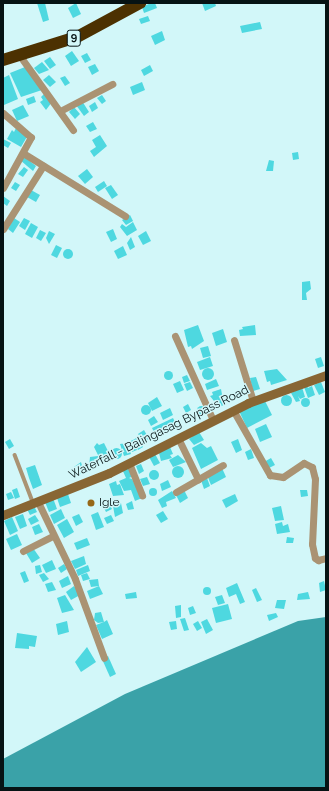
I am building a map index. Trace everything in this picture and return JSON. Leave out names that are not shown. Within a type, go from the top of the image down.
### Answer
[{"type":"highway","name":"9","points":[[3,60],[20,56],[77,37],[140,3]]},
{"type":"main road","name":"Waterfall ‒ Balingasag Bypass Road","points":[[3,515],[129,463],[253,401],[326,375]]},
{"type":"street","points":[[20,56],[73,130]]},
{"type":"street","points":[[60,111],[112,84]]},
{"type":"street","points":[[3,112],[31,136],[31,140],[3,188]]},
{"type":"street","points":[[23,153],[125,216]]},
{"type":"street","points":[[3,230],[20,207],[43,166]]},
{"type":"street","points":[[176,336],[199,394],[213,420]]},
{"type":"street","points":[[234,340],[247,374],[253,401]]},
{"type":"street","points":[[233,410],[270,475],[283,477],[304,463],[312,467],[315,479],[312,544],[315,558],[318,560],[326,558]]},
{"type":"street","points":[[178,438],[198,479]]},
{"type":"street","points":[[129,463],[142,496]]},
{"type":"street","points":[[176,492],[223,465]]},
{"type":"street","points":[[35,503],[75,579],[104,658]]},
{"type":"street","points":[[23,551],[52,536]]},
{"type":"lane","points":[[15,455],[35,503]]},
{"type":"water","points":[[326,617],[326,788],[3,788],[3,759],[125,694],[298,621]]},
{"type":"building","points":[[37,3],[45,3],[49,20],[43,22]]},
{"type":"building","points":[[76,3],[81,14],[73,18],[68,8]]},
{"type":"building","points":[[155,3],[157,8],[144,13],[142,7]]},
{"type":"building","points":[[202,3],[215,3],[216,6],[205,11]]},
{"type":"building","points":[[148,16],[150,21],[141,24],[139,19]]},
{"type":"building","points":[[260,22],[262,29],[242,33],[240,26]]},
{"type":"building","points":[[162,31],[165,40],[155,45],[151,36]]},
{"type":"building","points":[[72,51],[79,61],[71,66],[65,56]]},
{"type":"building","points":[[87,53],[91,60],[85,63],[81,56]]},
{"type":"building","points":[[50,57],[56,65],[50,69],[44,61]]},
{"type":"building","points":[[42,62],[49,70],[39,74],[34,68]]},
{"type":"building","points":[[95,64],[99,71],[92,75],[88,67]]},
{"type":"building","points":[[150,65],[153,71],[144,76],[141,70]]},
{"type":"building","points":[[25,67],[42,90],[21,97],[10,73]]},
{"type":"building","points":[[9,75],[18,99],[4,105],[3,78]]},
{"type":"building","points":[[49,75],[56,82],[50,87],[43,80]]},
{"type":"building","points":[[65,76],[70,83],[65,86],[60,78]]},
{"type":"building","points":[[142,82],[145,90],[133,95],[130,87]]},
{"type":"building","points":[[45,93],[52,102],[46,110],[40,102],[43,100],[41,97]]},
{"type":"building","points":[[102,95],[106,101],[102,104],[97,98]]},
{"type":"building","points":[[34,96],[36,102],[28,105],[26,99]]},
{"type":"building","points":[[82,101],[89,112],[84,116],[76,105]]},
{"type":"building","points":[[95,102],[98,108],[92,112],[89,106]]},
{"type":"building","points":[[23,105],[29,116],[17,121],[12,110]]},
{"type":"building","points":[[74,107],[80,114],[75,119],[69,112]]},
{"type":"building","points":[[93,122],[97,129],[90,132],[86,126]]},
{"type":"building","points":[[16,128],[28,135],[21,147],[7,139],[12,130],[14,132]]},
{"type":"building","points":[[100,135],[107,146],[94,157],[90,151],[96,147],[92,140]]},
{"type":"building","points":[[3,139],[11,143],[8,148],[3,145]]},
{"type":"building","points":[[298,152],[299,159],[293,160],[292,153]]},
{"type":"building","points":[[22,155],[36,166],[33,171],[20,160]]},
{"type":"building","points":[[269,160],[274,161],[273,171],[266,171]]},
{"type":"building","points":[[24,167],[28,170],[23,177],[18,174]]},
{"type":"building","points":[[87,169],[93,177],[85,184],[78,176]]},
{"type":"building","points":[[104,181],[107,186],[98,192],[95,187]]},
{"type":"building","points":[[15,182],[20,185],[16,191],[11,188]]},
{"type":"building","points":[[111,185],[118,195],[112,199],[105,188]]},
{"type":"building","points":[[31,190],[40,195],[36,202],[27,197]]},
{"type":"building","points":[[3,196],[10,201],[7,206],[3,203]]},
{"type":"building","points":[[130,215],[133,221],[126,225],[122,220]]},
{"type":"building","points":[[14,218],[20,222],[13,233],[8,229]]},
{"type":"building","points":[[24,218],[30,221],[25,230],[19,226]]},
{"type":"building","points":[[133,222],[137,230],[127,236],[120,227],[122,224],[126,227]]},
{"type":"building","points":[[31,223],[38,227],[32,238],[25,234]]},
{"type":"building","points":[[113,229],[117,239],[111,242],[106,232]]},
{"type":"building","points":[[40,230],[46,233],[41,241],[36,238]]},
{"type":"building","points":[[49,231],[55,234],[49,244],[46,238]]},
{"type":"building","points":[[146,231],[151,241],[143,245],[138,236]]},
{"type":"building","points":[[131,237],[135,247],[130,250],[127,243]]},
{"type":"building","points":[[56,245],[62,248],[57,258],[51,255]]},
{"type":"building","points":[[123,246],[127,255],[118,259],[114,251]]},
{"type":"building","points":[[66,249],[70,249],[72,250],[72,258],[66,259],[63,256],[63,252]]},
{"type":"building","points":[[310,281],[311,289],[306,293],[307,300],[302,300],[302,282]]},
{"type":"building","points":[[198,325],[204,341],[192,349],[191,346],[188,347],[184,330]]},
{"type":"building","points":[[255,325],[256,335],[240,336],[239,330],[243,329],[242,327]]},
{"type":"building","points":[[223,329],[227,342],[216,346],[212,333]]},
{"type":"building","points":[[208,346],[211,356],[203,358],[200,348]]},
{"type":"building","points":[[210,357],[213,366],[200,370],[197,362]]},
{"type":"building","points":[[321,357],[324,366],[318,368],[315,359]]},
{"type":"building","points":[[206,368],[210,368],[214,374],[210,380],[206,380],[202,376],[202,372]]},
{"type":"building","points":[[277,369],[287,380],[271,385],[270,381],[267,382],[264,371]]},
{"type":"building","points":[[168,370],[173,375],[168,380],[163,375]]},
{"type":"building","points":[[187,375],[190,381],[184,383],[182,377]]},
{"type":"building","points":[[256,377],[260,389],[253,391],[250,378]]},
{"type":"building","points":[[216,379],[219,386],[207,390],[205,384]]},
{"type":"building","points":[[180,381],[184,390],[177,393],[173,384]]},
{"type":"building","points":[[190,382],[193,388],[187,391],[184,384]]},
{"type":"building","points":[[321,382],[325,392],[319,395],[314,385]]},
{"type":"building","points":[[307,386],[308,388],[312,386],[315,395],[308,398],[304,387]]},
{"type":"building","points":[[294,387],[302,387],[305,397],[300,399],[298,396],[300,401],[296,402],[291,393],[295,391]]},
{"type":"building","points":[[221,389],[224,405],[219,407],[216,400],[214,401],[210,396],[213,395],[212,392]]},
{"type":"building","points":[[284,395],[288,395],[290,396],[290,404],[284,405],[281,402],[281,398]]},
{"type":"building","points":[[157,397],[162,406],[152,411],[148,403]]},
{"type":"building","points":[[303,398],[307,398],[309,402],[307,406],[303,406],[301,404],[301,400]]},
{"type":"building","points":[[264,399],[272,415],[247,428],[239,411]]},
{"type":"building","points":[[188,404],[191,410],[186,413],[183,407]]},
{"type":"building","points":[[146,405],[151,410],[146,415],[141,410]]},
{"type":"building","points":[[201,405],[206,410],[201,415],[196,410]]},
{"type":"building","points":[[170,408],[173,415],[163,420],[160,413]]},
{"type":"building","points":[[154,416],[158,422],[151,426],[148,420]]},
{"type":"building","points":[[173,418],[177,426],[157,438],[152,428]]},
{"type":"building","points":[[266,424],[272,437],[260,442],[255,429]]},
{"type":"building","points":[[144,430],[149,439],[143,442],[138,434]]},
{"type":"building","points":[[199,432],[204,440],[194,445],[189,439]]},
{"type":"building","points":[[138,437],[143,447],[138,450],[133,440]]},
{"type":"building","points":[[10,439],[14,446],[9,449],[5,442]]},
{"type":"building","points":[[238,439],[242,450],[236,453],[231,442]]},
{"type":"building","points":[[133,440],[137,450],[132,452],[128,442]]},
{"type":"building","points":[[97,443],[99,445],[104,443],[112,459],[101,461],[94,447]]},
{"type":"building","points":[[127,443],[131,454],[124,456],[120,444]]},
{"type":"building","points":[[201,443],[207,448],[211,446],[218,460],[201,469],[192,448]]},
{"type":"building","points":[[170,447],[173,454],[170,455],[172,458],[161,461],[159,453]]},
{"type":"building","points":[[114,448],[118,448],[120,449],[120,457],[114,458],[111,455],[111,451]]},
{"type":"building","points":[[251,449],[254,458],[248,460],[245,452]]},
{"type":"building","points":[[155,454],[160,463],[154,466],[149,457]]},
{"type":"building","points":[[178,455],[186,462],[173,467],[169,460]]},
{"type":"building","points":[[98,456],[99,466],[89,467],[90,457]]},
{"type":"building","points":[[271,458],[275,465],[267,469],[264,462]]},
{"type":"building","points":[[81,462],[84,473],[77,475],[74,467]]},
{"type":"building","points":[[141,464],[144,471],[139,474],[136,466]]},
{"type":"building","points":[[35,465],[42,485],[33,489],[26,468]]},
{"type":"building","points":[[129,466],[134,476],[129,478],[132,479],[142,498],[135,501],[131,490],[124,491],[119,481],[126,478],[122,469]]},
{"type":"building","points":[[178,466],[182,468],[184,472],[182,476],[178,478],[174,476],[172,472],[174,468]]},
{"type":"building","points":[[222,468],[226,477],[211,485],[207,475]]},
{"type":"building","points":[[152,470],[156,470],[158,471],[158,479],[152,480],[149,477],[149,473]]},
{"type":"building","points":[[147,477],[150,484],[143,486],[140,479]]},
{"type":"building","points":[[207,478],[210,486],[204,489],[201,480]]},
{"type":"building","points":[[168,480],[171,487],[162,491],[160,484]]},
{"type":"building","points":[[116,481],[117,485],[120,484],[124,495],[113,496],[109,484]]},
{"type":"building","points":[[17,488],[20,497],[15,499],[12,490]]},
{"type":"building","points":[[151,488],[155,488],[157,492],[155,496],[151,496],[149,494],[149,490]]},
{"type":"building","points":[[184,490],[188,498],[180,503],[176,495]]},
{"type":"building","points":[[300,490],[307,490],[308,496],[301,497]]},
{"type":"building","points":[[172,491],[176,498],[166,502],[167,506],[162,508],[158,500]]},
{"type":"building","points":[[11,492],[14,498],[8,500],[6,494]]},
{"type":"building","points":[[68,494],[71,503],[60,507],[57,498]]},
{"type":"building","points":[[235,494],[238,501],[226,508],[222,500]]},
{"type":"building","points":[[53,498],[57,509],[49,512],[45,502]]},
{"type":"building","points":[[132,501],[134,509],[128,510],[126,504]]},
{"type":"building","points":[[109,503],[112,509],[106,512],[103,506]]},
{"type":"building","points":[[121,503],[123,513],[115,517],[113,506]]},
{"type":"building","points":[[34,506],[37,512],[30,515],[27,509]]},
{"type":"building","points":[[281,506],[284,520],[275,521],[272,508]]},
{"type":"building","points":[[61,509],[65,518],[54,524],[50,515]]},
{"type":"building","points":[[163,511],[168,519],[161,523],[156,515]]},
{"type":"building","points":[[98,512],[104,527],[96,530],[91,515]]},
{"type":"building","points":[[23,514],[27,526],[20,529],[15,517]]},
{"type":"building","points":[[79,514],[83,522],[76,526],[72,517]]},
{"type":"building","points":[[35,515],[39,521],[31,525],[28,519]]},
{"type":"building","points":[[111,515],[114,521],[107,524],[104,518]]},
{"type":"building","points":[[12,517],[18,531],[10,535],[4,521]]},
{"type":"building","points":[[67,519],[74,532],[64,538],[57,525]]},
{"type":"building","points":[[282,522],[283,526],[288,524],[290,532],[277,534],[275,524]]},
{"type":"building","points":[[39,524],[43,532],[35,535],[32,527]]},
{"type":"building","points":[[17,534],[22,545],[11,550],[6,539]]},
{"type":"building","points":[[287,537],[294,538],[293,543],[286,543]]},
{"type":"building","points":[[87,538],[90,545],[77,550],[74,543]]},
{"type":"building","points":[[33,548],[40,558],[32,563],[26,553]]},
{"type":"building","points":[[84,556],[86,564],[75,569],[71,561]]},
{"type":"building","points":[[52,560],[56,569],[46,573],[42,565]]},
{"type":"building","points":[[64,564],[67,569],[61,573],[58,568]]},
{"type":"building","points":[[40,565],[42,572],[36,574],[35,566]]},
{"type":"building","points":[[88,565],[90,571],[78,576],[76,570]]},
{"type":"building","points":[[25,571],[29,581],[24,583],[20,573]]},
{"type":"building","points":[[44,573],[49,579],[43,582],[39,575]]},
{"type":"building","points":[[87,573],[90,579],[83,581],[81,575]]},
{"type":"building","points":[[68,576],[71,584],[62,588],[59,581]]},
{"type":"building","points":[[98,579],[99,586],[91,587],[89,580]]},
{"type":"building","points":[[324,581],[326,590],[320,592],[319,583]]},
{"type":"building","points":[[52,582],[56,590],[48,592],[45,584]]},
{"type":"building","points":[[237,583],[245,602],[240,604],[236,594],[229,597],[226,588]]},
{"type":"building","points":[[74,586],[80,595],[71,600],[66,592]]},
{"type":"building","points":[[99,586],[103,594],[90,599],[87,591]]},
{"type":"building","points":[[207,587],[210,588],[210,594],[207,595],[204,594],[203,591],[204,588]]},
{"type":"building","points":[[256,588],[262,600],[257,602],[252,590]]},
{"type":"building","points":[[136,592],[137,598],[126,599],[125,594]]},
{"type":"building","points":[[308,592],[310,599],[297,600],[298,594]]},
{"type":"building","points":[[65,595],[74,610],[62,613],[57,598]]},
{"type":"building","points":[[222,595],[225,603],[218,605],[215,597]]},
{"type":"building","points":[[277,600],[286,600],[284,609],[275,608]]},
{"type":"building","points":[[228,604],[232,619],[216,623],[212,608]]},
{"type":"building","points":[[181,605],[181,617],[176,618],[175,606]]},
{"type":"building","points":[[193,606],[196,613],[190,615],[188,608]]},
{"type":"building","points":[[101,612],[104,622],[98,623],[94,620],[95,613]]},
{"type":"building","points":[[276,613],[278,617],[269,621],[267,615]]},
{"type":"building","points":[[185,618],[189,630],[184,631],[180,619]]},
{"type":"building","points":[[207,619],[213,630],[206,634],[201,622]]},
{"type":"building","points":[[107,620],[113,634],[102,639],[96,625]]},
{"type":"building","points":[[67,621],[69,632],[58,635],[56,624]]},
{"type":"building","points":[[176,621],[177,629],[171,630],[169,622]]},
{"type":"building","points":[[198,621],[202,628],[197,631],[193,624]]},
{"type":"building","points":[[17,633],[37,636],[35,647],[29,646],[29,649],[15,648]]},
{"type":"building","points":[[87,647],[96,662],[81,672],[75,662]]},
{"type":"building","points":[[108,656],[116,674],[110,677],[102,659]]},
{"type":"place","name":"Igle","points":[[91,503]]}]
